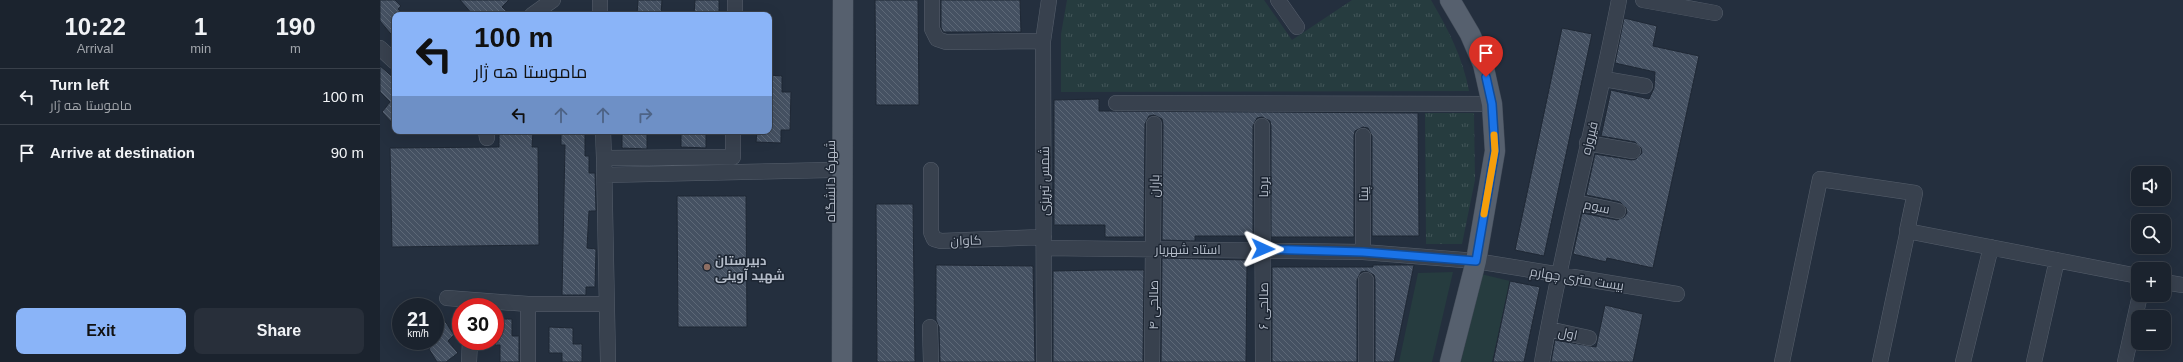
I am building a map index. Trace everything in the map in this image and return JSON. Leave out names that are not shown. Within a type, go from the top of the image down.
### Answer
[{"type":"main road","name":"شهرک دانشگاه","points":[[829,362],[830,0]]},
{"type":"main road","points":[[842,362],[843,0]]},
{"type":"main road","points":[[1450,0],[1470,34],[1483,64],[1492,104],[1495,151],[1476,261],[1450,362]]},
{"type":"street","points":[[533,8],[553,0]]},
{"type":"street","points":[[600,0],[600,12]]},
{"type":"street","points":[[735,0],[735,12]]},
{"type":"street","points":[[932,0],[932,29],[937,39],[946,42],[1043,41]]},
{"type":"street","name":"شمس تبریزی","points":[[1044,362],[1043,41],[1049,0]]},
{"type":"street","points":[[1278,0],[1298,27]]},
{"type":"street","name":"فیروزه","points":[[1542,362],[1587,143],[1604,79],[1619,0]]},
{"type":"street","points":[[1643,0],[1715,13]]},
{"type":"street","points":[[380,48],[392,59]]},
{"type":"street","points":[[1604,79],[1644,86]]},
{"type":"street","points":[[1116,103],[1492,104]]},
{"type":"street","name":"باران","points":[[1153,248],[1154,124]]},
{"type":"street","name":"بردیا","points":[[1262,126],[1263,249]]},
{"type":"street","points":[[603,134],[608,362]]},
{"type":"street","points":[[604,158],[733,157],[734,134]]},
{"type":"street","name":"پیتا","points":[[1363,136],[1363,252]]},
{"type":"street","points":[[1587,143],[1633,151]]},
{"type":"street","points":[[604,175],[830,170]]},
{"type":"street","name":"کاوان","points":[[931,170],[931,232],[934,239],[941,241],[1044,242]]},
{"type":"street","points":[[1782,362],[1820,179],[1915,193],[1880,362]]},
{"type":"street","name":"سوم","points":[[1575,202],[1618,211]]},
{"type":"street","points":[[1909,225],[1907,231],[2131,275]]},
{"type":"street","name":"استاد شهریار","points":[[1044,242],[1153,248],[1363,252],[1476,261]]},
{"type":"street","points":[[1963,362],[1991,247]]},
{"type":"street","name":"صالحی ۴","points":[[1152,362],[1153,248]]},
{"type":"street","name":"صالحی ۶","points":[[1262,362],[1263,249]]},
{"type":"street","points":[[2034,362],[2057,260]]},
{"type":"street","name":"بیست متری چهارم","points":[[1476,261],[1677,294]]},
{"type":"street","points":[[1366,280],[1366,362]]},
{"type":"street","points":[[2171,283],[2183,285]]},
{"type":"street","points":[[447,298],[452,299]]},
{"type":"street","points":[[2125,362],[2138,302]]},
{"type":"street","points":[[504,304],[607,304]]},
{"type":"street","points":[[528,304],[528,362]]},
{"type":"street","points":[[930,327],[931,362]]},
{"type":"street","name":"اول","points":[[1548,329],[1589,338]]},
{"type":"street","points":[[469,362],[470,350]]},
{"type":"green space","points":[[1067,0],[1264,0],[1292,40],[1352,0],[1431,0],[1459,55],[1469,91],[1061,92],[1061,34]]},
{"type":"green space","points":[[1425,113],[1474,113],[1475,180],[1462,244],[1426,244]]},
{"type":"green space","points":[[1453,272],[1432,362],[1399,362],[1418,273]]},
{"type":"green space","points":[[1481,274],[1510,281],[1492,362],[1461,362]]},
{"type":"building","points":[[380,0],[395,0],[401,6],[398,9],[402,12],[392,12],[392,35],[380,21]]},
{"type":"building","points":[[460,0],[509,0],[502,7],[508,12],[470,12]]},
{"type":"building","points":[[638,0],[662,0],[661,12],[637,12]]},
{"type":"building","points":[[695,0],[719,0],[719,12],[694,12]]},
{"type":"building","points":[[875,0],[918,0],[919,105],[876,105]]},
{"type":"building","points":[[941,0],[1020,0],[1021,32],[943,32],[941,27]]},
{"type":"building","points":[[1624,18],[1657,26],[1653,46],[1699,56],[1653,268],[1607,258],[1606,262],[1573,254],[1582,213],[1617,220],[1624,217],[1627,213],[1626,208],[1620,202],[1586,195],[1595,154],[1632,160],[1636,159],[1642,153],[1641,148],[1635,142],[1601,136],[1611,90],[1649,99],[1654,88],[1655,72],[1615,63]]},
{"type":"building","points":[[1562,28],[1592,34],[1544,256],[1515,250]]},
{"type":"building","points":[[380,66],[392,76],[392,123],[382,112],[390,102],[380,92]]},
{"type":"building","points":[[772,75],[782,76],[782,92],[791,92],[790,130],[781,130],[781,143],[756,142],[757,134],[772,134]]},
{"type":"building","points":[[1099,99],[1099,111],[1418,113],[1419,236],[1372,236],[1372,136],[1368,128],[1363,127],[1355,131],[1354,136],[1354,237],[1271,237],[1271,126],[1270,121],[1262,117],[1257,118],[1253,126],[1253,236],[1195,236],[1195,241],[1162,240],[1163,124],[1162,119],[1154,115],[1149,116],[1145,124],[1144,237],[1105,237],[1105,225],[1054,225],[1054,100]]},
{"type":"building","points":[[499,134],[533,134],[532,147],[538,147],[539,245],[392,247],[390,148],[499,147]]},
{"type":"building","points":[[561,134],[585,134],[585,156],[589,156],[589,173],[595,173],[596,211],[589,211],[587,248],[596,249],[595,287],[586,287],[586,295],[562,295],[565,145],[561,145]]},
{"type":"building","points":[[622,134],[647,134],[647,149],[622,148]]},
{"type":"building","points":[[681,134],[706,134],[706,148],[681,147]]},
{"type":"building","points":[[677,196],[746,196],[747,327],[678,327]]},
{"type":"building","points":[[876,204],[913,204],[915,362],[877,362]]},
{"type":"building","points":[[1162,258],[1247,260],[1246,362],[1161,362]]},
{"type":"building","points":[[936,265],[1033,266],[1035,362],[940,362],[939,327],[936,320]]},
{"type":"building","points":[[1373,265],[1414,265],[1394,362],[1375,362],[1375,280],[1374,275],[1366,271],[1361,272],[1357,280],[1357,362],[1272,362],[1272,267],[1373,267]]},
{"type":"building","points":[[1144,270],[1143,362],[1053,362],[1053,271]]},
{"type":"building","points":[[1510,281],[1540,287],[1524,362],[1493,362]]},
{"type":"building","points":[[1605,305],[1643,314],[1633,362],[1551,362],[1555,340],[1596,347]]},
{"type":"building","points":[[504,319],[512,319],[512,336],[519,336],[519,362],[500,362],[500,350],[504,350]]},
{"type":"building","points":[[444,320],[452,332],[452,337],[448,341],[452,346],[452,350],[456,350],[458,353],[446,362],[437,362],[430,350],[444,350]]},
{"type":"building","points":[[549,327],[573,328],[573,344],[582,344],[582,362],[562,362],[562,353],[549,353]]},
{"type":"slow traffic","points":[[1484,214],[1495,151],[1494,135]]},
{"type":"place","name":"دبیرستان شهید آوینی","points":[[707,267]]},
{"type":"route","points":[[1263,249],[1363,252],[1476,261],[1495,151],[1492,104],[1486,77]]}]
